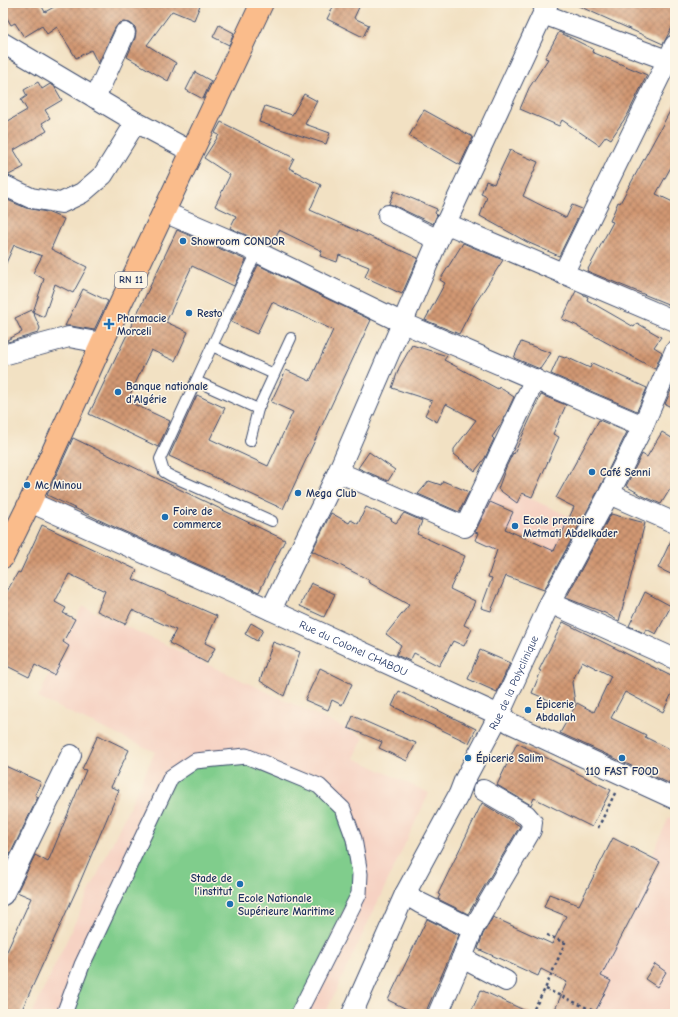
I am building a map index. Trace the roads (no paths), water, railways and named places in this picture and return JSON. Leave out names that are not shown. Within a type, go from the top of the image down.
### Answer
[{"type":"main road","name":"RN 11","points":[[3,557],[262,3]]},
{"type":"street","points":[[271,610],[338,472],[442,231],[545,8],[673,56],[564,274]]},
{"type":"street","points":[[95,98],[125,33]]},
{"type":"street","points":[[3,43],[136,122],[192,152]]},
{"type":"street","points":[[3,185],[31,198],[61,203],[82,193],[103,175],[136,122]]},
{"type":"street","points":[[164,212],[258,252],[403,322],[642,426]]},
{"type":"street","points":[[388,215],[442,231],[564,274],[675,321]]},
{"type":"street","points":[[3,355],[68,337],[102,343]]},
{"type":"street","name":"Rue de la Polyclinique","points":[[354,1014],[406,894],[499,715],[550,603],[609,494],[642,426],[675,351]]},
{"type":"street","points":[[338,472],[465,527],[535,379]]},
{"type":"street","points":[[609,494],[675,523]]},
{"type":"street","name":"Rue du Colonel CHABOU","points":[[30,502],[271,610],[499,715],[510,723],[675,799]]},
{"type":"street","points":[[550,603],[675,659]]},
{"type":"street","points":[[4,890],[71,755]]},
{"type":"street","points":[[64,1014],[82,964],[171,777],[195,761],[246,756],[319,786],[343,809],[354,839],[360,874],[359,894],[298,1014]]},
{"type":"street","points":[[438,1014],[473,929],[531,830],[532,822],[526,815],[483,790]]},
{"type":"street","points":[[406,894],[420,903],[473,929]]},
{"type":"street","points":[[462,958],[506,981]]},
{"type":"lane","points":[[258,252],[160,458],[164,472],[272,521]]},
{"type":"lane","points":[[250,440],[258,409],[291,338]]},
{"type":"lane","points":[[212,346],[274,374]]},
{"type":"lane","points":[[196,381],[258,409]]},
{"type":"place","name":"Showroom CONDOR","points":[[183,241]]},
{"type":"place","name":"Resto","points":[[189,313]]},
{"type":"place","name":"Pharmacie Morceli","points":[[109,324]]},
{"type":"place","name":"Banque nationale d'Algérie","points":[[118,392]]},
{"type":"place","name":"Café Senni","points":[[592,472]]},
{"type":"place","name":"Mc Minou","points":[[27,485]]},
{"type":"place","name":"Mega Club","points":[[298,493]]},
{"type":"place","name":"Foire de commerce","points":[[165,517]]},
{"type":"place","name":"Ecole premaire Metmati Abdelkader","points":[[515,526]]},
{"type":"place","name":"Épicerie Abdallah","points":[[528,710]]},
{"type":"place","name":"Épicerie Salim","points":[[468,758]]},
{"type":"place","name":"110 FAST FOOD","points":[[622,758]]},
{"type":"place","name":"Stade de l'institut","points":[[240,884]]},
{"type":"place","name":"Ecole Nationale Supérieure Maritime","points":[[230,904]]}]
